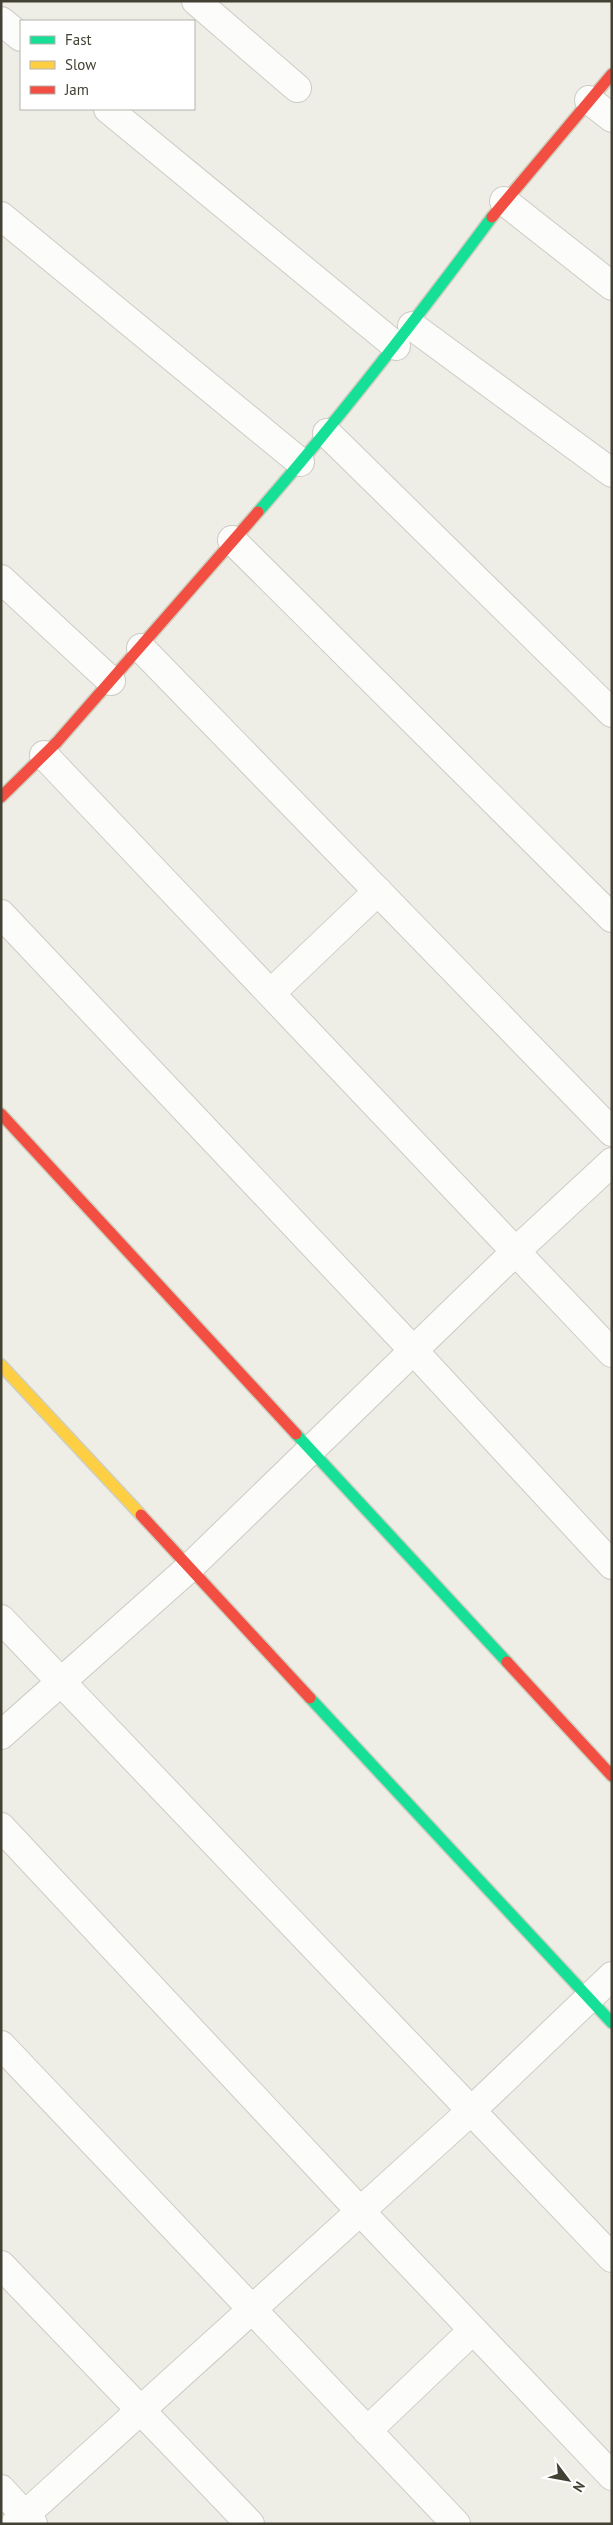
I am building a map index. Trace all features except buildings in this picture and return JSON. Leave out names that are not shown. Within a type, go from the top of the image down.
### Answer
[{"type":"street","points":[[196,1],[297,88]]},
{"type":"street","points":[[1,21],[20,37]]},
{"type":"street","points":[[1,797],[44,755],[141,648],[232,540],[327,433],[404,336],[504,200],[612,74]]},
{"type":"street","points":[[589,100],[612,118]]},
{"type":"street","points":[[109,110],[404,336],[612,473]]},
{"type":"street","points":[[504,200],[612,286]]},
{"type":"street","points":[[1,216],[300,462]]},
{"type":"street","points":[[327,433],[612,714]]},
{"type":"street","points":[[232,540],[612,918]]},
{"type":"street","points":[[1,579],[111,681]]},
{"type":"street","points":[[141,648],[612,1132]]},
{"type":"street","points":[[44,755],[612,1353]]},
{"type":"street","points":[[271,993],[378,891]]},
{"type":"street","points":[[1,914],[413,1350],[612,1565]]},
{"type":"street","points":[[1,1114],[612,1776]]},
{"type":"street","points":[[1,1735],[189,1568],[516,1251],[612,1162]]},
{"type":"street","points":[[1,1365],[612,2023]]},
{"type":"street","points":[[1,1618],[612,2258]]},
{"type":"street","points":[[1,1827],[360,2211],[612,2476]]},
{"type":"street","points":[[1,2489],[24,2521],[140,2410],[472,2110],[612,1976]]},
{"type":"street","points":[[1,2045],[456,2524]]},
{"type":"street","points":[[1,2265],[250,2524]]},
{"type":"street","points":[[367,2431],[473,2330]]},
{"type":"traffic: fast","points":[[258,512],[378,367],[492,217]]},
{"type":"traffic: fast","points":[[296,1434],[507,1662]]},
{"type":"traffic: fast","points":[[310,1698],[612,2023]]},
{"type":"traffic: slow","points":[[1,1365],[141,1515]]},
{"type":"traffic: jam","points":[[492,217],[612,74]]},
{"type":"traffic: jam","points":[[1,797],[57,742],[258,512]]},
{"type":"traffic: jam","points":[[1,1114],[296,1434]]},
{"type":"traffic: jam","points":[[141,1515],[310,1698]]},
{"type":"traffic: jam","points":[[507,1662],[612,1776]]}]
